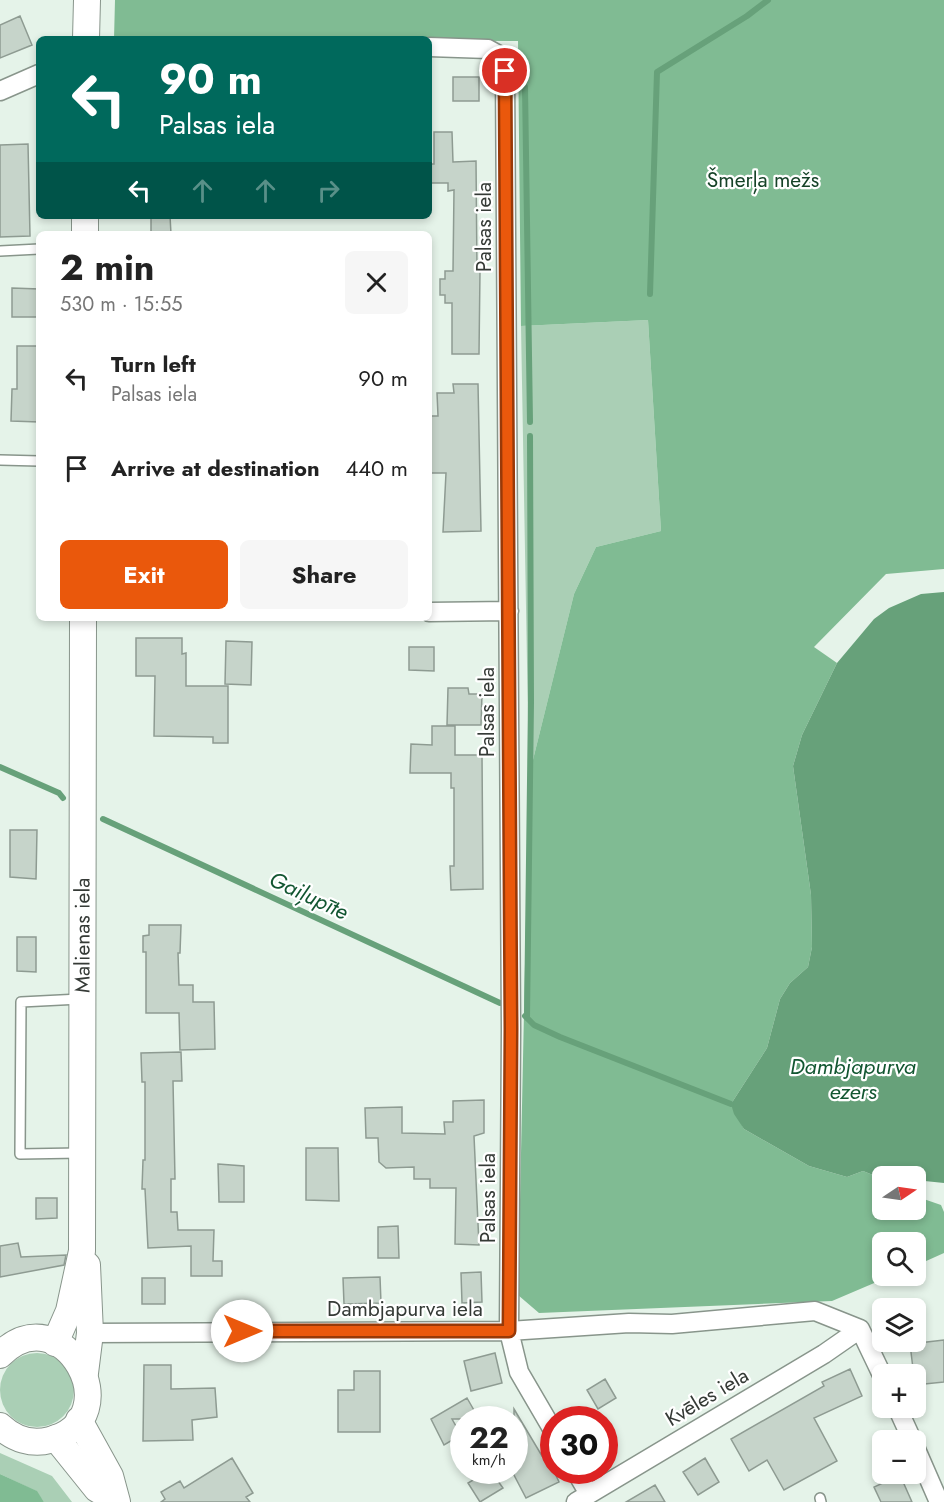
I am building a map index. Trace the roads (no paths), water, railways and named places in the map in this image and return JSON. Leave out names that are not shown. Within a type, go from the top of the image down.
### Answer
[{"type":"street","points":[[86,36],[87,0]]},
{"type":"street","name":"Palsas iela","points":[[432,47],[488,49],[497,54],[505,71],[509,611],[509,1331],[519,1372],[540,1408]]},
{"type":"street","points":[[0,91],[36,75]]},
{"type":"street","points":[[432,612],[509,611]]},
{"type":"street","name":"Malienas iela","points":[[56,1342],[69,1311],[82,1251],[83,621]]},
{"type":"street","name":"Malienas iela","points":[[79,1420],[88,1397],[85,1373],[90,1333],[89,1271],[82,1251]]},
{"type":"street","name":"Dambjapurva iela","points":[[90,1333],[509,1331],[629,1323],[672,1324],[815,1311],[860,1329]]},
{"type":"street","points":[[860,1329],[877,1364]]},
{"type":"street","name":"Kvēles iela","points":[[583,1498],[824,1354],[860,1329]]},
{"type":"street","points":[[0,1355],[25,1341],[56,1342],[78,1360],[85,1373]]},
{"type":"street","points":[[0,1425],[21,1440],[33,1442],[56,1438],[69,1431],[79,1420],[110,1476],[116,1500]]},
{"type":"street","points":[[56,1438],[97,1489],[116,1500]]},
{"type":"street","points":[[926,1472],[939,1502]]},
{"type":"lane","points":[[0,251],[36,249]]},
{"type":"lane","points":[[0,460],[36,461]]},
{"type":"lane","points":[[82,999],[21,1002],[20,1154],[83,1153]]},
{"type":"water","name":"Dambjapurva ezers","points":[[944,592],[944,1183],[926,1181],[926,1166],[872,1166],[872,1175],[863,1171],[847,1177],[809,1166],[744,1129],[734,1114],[731,1104],[767,1048],[780,999],[790,983],[808,967],[812,947],[811,895],[793,766],[802,735],[837,663],[874,619],[889,608],[921,594]]},
{"type":"waterway","points":[[650,294],[657,72],[747,16],[768,0]]},
{"type":"waterway","points":[[525,87],[530,422]]},
{"type":"waterway","points":[[527,1018],[531,702],[530,436]]},
{"type":"waterway","name":"Gaiļupīte","points":[[0,767],[59,793],[63,798]]},
{"type":"waterway","name":"Gaiļupīte","points":[[103,819],[500,1003]]},
{"type":"waterway","name":"Gaiļupīte","points":[[525,1016],[534,1025],[560,1037],[731,1104]]},
{"type":"park label","name":"Šmerļa mežs","points":[[763,180]]}]
